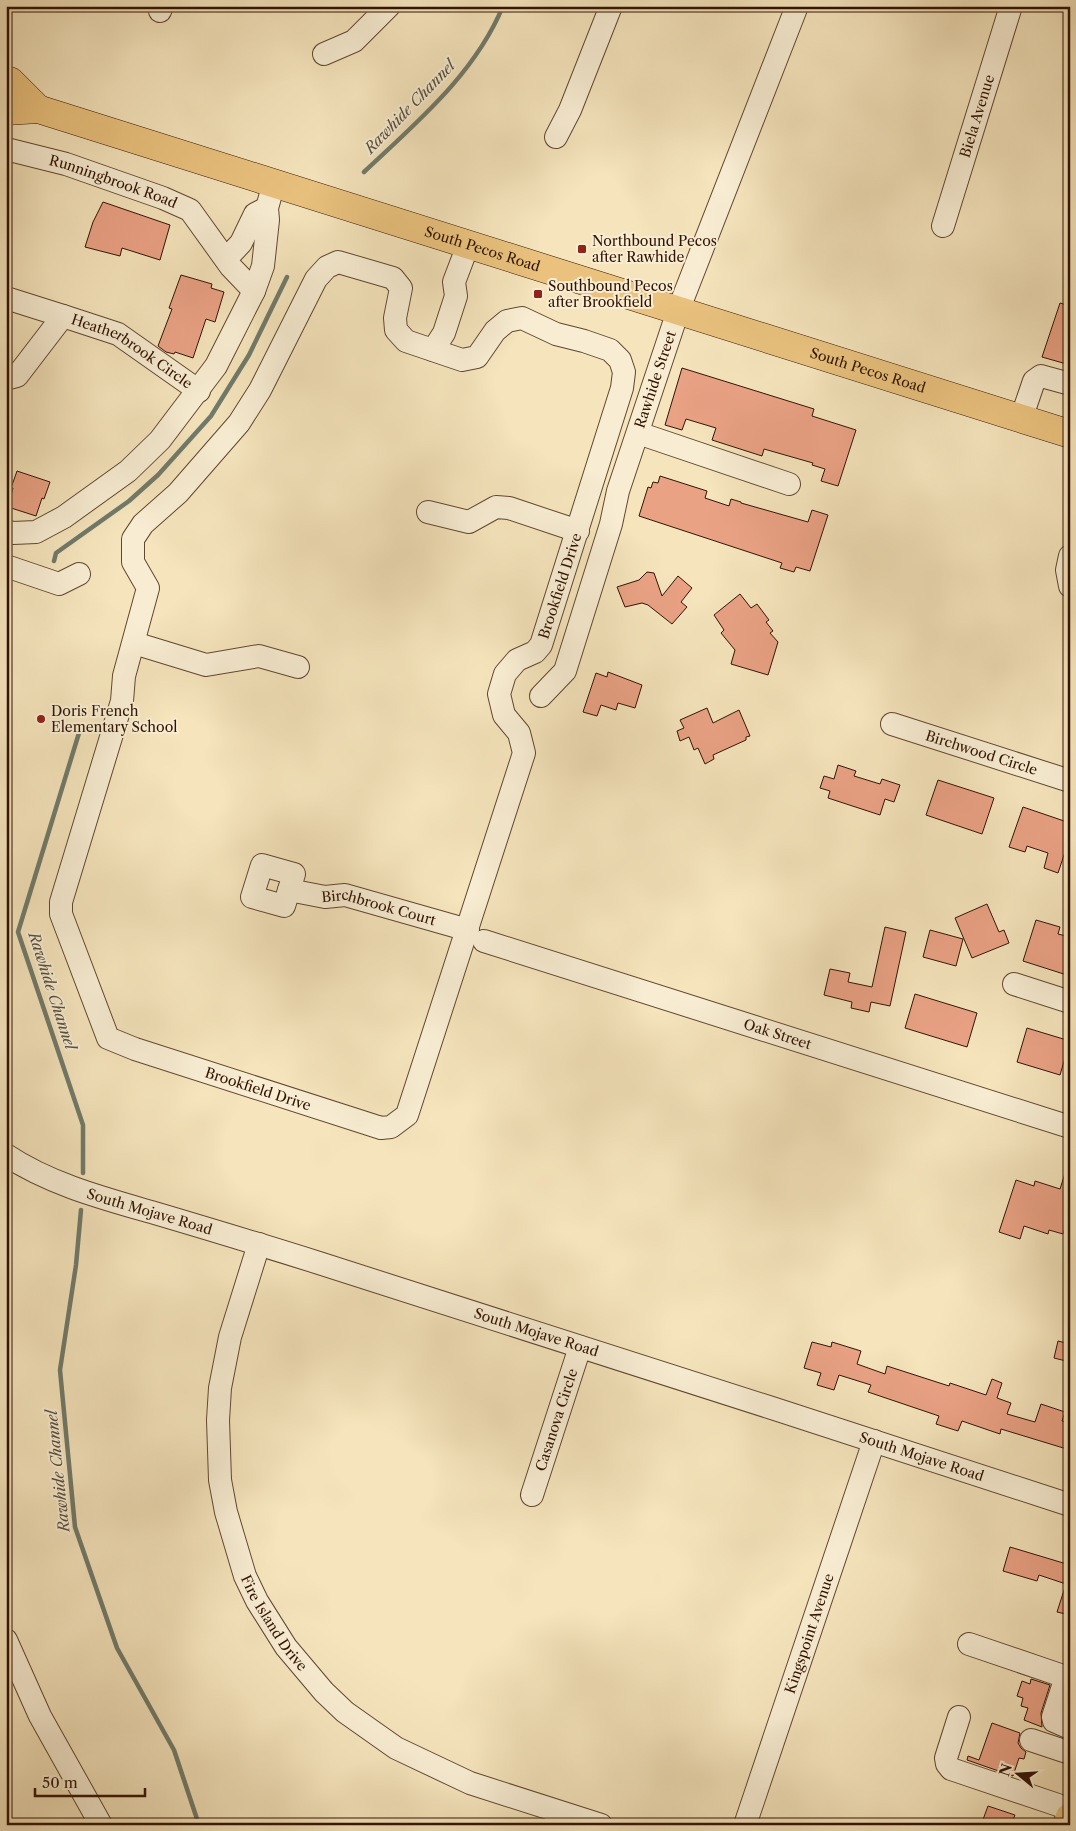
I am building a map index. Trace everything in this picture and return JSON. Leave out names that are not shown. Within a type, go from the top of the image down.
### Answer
[{"type":"main road","name":"South Pecos Road","points":[[6,80],[10,81],[38,109]]},
{"type":"main road","name":"South Pecos Road","points":[[6,111],[38,109],[271,196],[468,244],[1070,434]]},
{"type":"main road","points":[[1067,1825],[1070,1817]]},
{"type":"street","points":[[324,54],[354,41],[389,6]]},
{"type":"street","points":[[556,137],[570,110],[611,6]]},
{"type":"street","name":"Rawhide Street","points":[[541,696],[565,671],[611,524],[618,491],[678,311],[797,6]]},
{"type":"street","name":"Biela Avenue","points":[[943,226],[1011,6]]},
{"type":"street","name":"Runningbrook Road","points":[[6,150],[66,164],[164,198],[190,210],[233,251],[231,267],[254,291]]},
{"type":"street","points":[[265,255],[233,251],[255,214],[271,196]]},
{"type":"street","points":[[6,531],[13,533],[36,532],[64,517],[104,488],[128,470],[160,440],[199,391],[216,366],[254,291],[265,255],[271,196]]},
{"type":"street","points":[[433,350],[432,329],[441,321],[444,292],[454,282],[468,244]]},
{"type":"street","name":"Brookfield Drive","points":[[338,262],[393,278],[400,288],[395,318],[396,330],[406,341],[433,350],[462,360],[477,357],[495,331],[507,321],[522,318],[556,334],[584,340],[610,350],[620,360],[624,372],[622,388],[541,645],[535,652],[517,660],[505,674],[499,694],[504,715],[519,734],[524,753],[476,935],[407,1115],[391,1128],[381,1128],[135,1049],[108,1038],[61,914],[61,902],[122,701],[124,676],[148,588],[133,562],[133,539],[143,524],[178,493],[239,423],[260,390],[316,279],[326,267],[338,262]]},
{"type":"street","name":"Heatherbrook Circle","points":[[6,298],[118,334],[199,391]]},
{"type":"street","name":"Heatherbrook Circle","points":[[6,379],[17,376],[63,316]]},
{"type":"street","points":[[1021,419],[1034,381],[1040,376],[1070,384]]},
{"type":"street","points":[[638,433],[789,484]]},
{"type":"street","points":[[428,512],[469,522],[496,508],[509,508],[578,530]]},
{"type":"street","points":[[1070,556],[1067,570],[1070,586]]},
{"type":"street","points":[[6,566],[59,584],[79,574]]},
{"type":"street","points":[[134,643],[206,665],[259,656],[298,667]]},
{"type":"street","name":"Birchwood Circle","points":[[892,724],[1070,781]]},
{"type":"street","name":"Birchbrook Court","points":[[289,890],[325,897],[345,895],[476,935]]},
{"type":"street","name":"Oak Street","points":[[476,935],[1070,1127]]},
{"type":"street","points":[[1014,984],[1070,1002]]},
{"type":"street","name":"South Mojave Road","points":[[7,1156],[55,1181],[259,1244],[874,1441],[1070,1506]]},
{"type":"street","name":"Fire Island Drive","points":[[259,1244],[230,1337],[220,1388],[218,1420],[220,1480],[226,1512],[245,1576],[257,1601],[286,1647],[324,1692],[345,1712],[396,1748],[470,1783],[601,1825]]},
{"type":"street","name":"Casanova Circle","points":[[532,1494],[580,1347]]},
{"type":"street","name":"Kingspoint Avenue","points":[[745,1825],[874,1441]]},
{"type":"street","points":[[7,1644],[40,1716],[101,1825]]},
{"type":"street","points":[[969,1644],[1068,1677],[1053,1717],[1054,1721],[1070,1728]]},
{"type":"street","points":[[959,1717],[946,1758],[947,1764],[951,1769],[1058,1806],[1070,1812]]},
{"type":"street","points":[[1031,1740],[1070,1753]]},
{"type":"building","points":[[103,202],[170,225],[160,260],[122,248],[120,256],[85,247],[93,222]]},
{"type":"building","points":[[181,275],[212,284],[211,288],[224,292],[215,322],[206,319],[193,358],[175,352],[174,354],[166,352],[158,346],[172,309],[169,308]]},
{"type":"building","points":[[1060,303],[1070,306],[1070,365],[1042,357]]},
{"type":"building","points":[[682,368],[814,409],[812,416],[856,430],[838,486],[821,481],[825,469],[812,465],[813,463],[764,449],[762,456],[712,440],[716,428],[686,419],[682,430],[665,425]]},
{"type":"building","points":[[17,471],[50,482],[36,516],[8,507],[13,488],[11,488]]},
{"type":"building","points":[[660,476],[707,491],[705,498],[729,506],[731,499],[808,522],[812,510],[828,515],[810,571],[796,567],[794,572],[780,568],[782,563],[639,516],[648,487],[651,488],[653,482],[658,483]]},
{"type":"building","points":[[647,572],[654,573],[662,596],[678,576],[692,588],[681,602],[687,607],[672,624],[648,605],[642,603],[625,607],[617,587],[639,580]]},
{"type":"building","points":[[740,594],[751,608],[757,604],[769,620],[766,622],[773,631],[770,633],[778,642],[768,675],[731,664],[735,650],[721,633],[724,630],[714,615]]},
{"type":"building","points":[[608,672],[642,685],[635,708],[618,703],[616,710],[601,705],[597,716],[583,712],[596,673],[607,677]]},
{"type":"building","points":[[707,708],[713,723],[739,710],[750,736],[746,737],[746,740],[713,755],[714,759],[705,764],[698,748],[694,750],[689,737],[680,741],[677,731],[684,728],[680,720]]},
{"type":"building","points":[[838,765],[856,771],[854,776],[880,784],[882,779],[900,785],[894,802],[885,799],[880,815],[828,798],[830,791],[820,788],[824,776],[834,779]]},
{"type":"building","points":[[938,780],[994,798],[982,834],[926,815]]},
{"type":"building","points":[[1023,807],[1070,823],[1070,837],[1058,873],[1044,868],[1048,853],[1027,846],[1025,852],[1009,847]]},
{"type":"building","points":[[987,904],[999,932],[1004,930],[1009,943],[972,958],[955,918]]},
{"type":"building","points":[[1036,920],[1060,927],[1058,934],[1070,937],[1070,976],[1023,961]]},
{"type":"building","points":[[885,927],[906,932],[890,1006],[871,1002],[869,1012],[851,1008],[852,1002],[824,995],[830,969],[850,973],[848,982],[872,987]]},
{"type":"building","points":[[930,930],[963,939],[956,966],[923,957]]},
{"type":"building","points":[[915,994],[977,1013],[967,1047],[905,1028]]},
{"type":"building","points":[[1027,1028],[1070,1041],[1060,1075],[1017,1062]]},
{"type":"building","points":[[1067,1167],[1070,1167],[1070,1212],[1063,1234],[1049,1230],[1048,1234],[1024,1226],[1020,1239],[999,1232],[1016,1180],[1034,1186],[1035,1181],[1060,1189]]},
{"type":"building","points":[[1058,1341],[1070,1344],[1070,1362],[1054,1358]]},
{"type":"building","points":[[812,1342],[831,1347],[832,1342],[861,1351],[857,1364],[885,1374],[887,1366],[949,1386],[950,1383],[986,1395],[992,1379],[1002,1383],[997,1398],[1011,1403],[1007,1414],[1035,1422],[1041,1404],[1065,1412],[1062,1421],[1070,1423],[1070,1450],[1001,1429],[1000,1434],[962,1421],[958,1431],[936,1424],[939,1416],[868,1392],[871,1385],[839,1375],[834,1390],[817,1385],[821,1373],[804,1368]]},
{"type":"building","points":[[1010,1547],[1070,1565],[1070,1615],[1057,1612],[1066,1584],[1039,1575],[1037,1581],[1003,1571]]},
{"type":"building","points":[[1031,1679],[1050,1685],[1041,1713],[1042,1727],[1024,1720],[1028,1708],[1021,1706],[1023,1698],[1017,1696],[1022,1681],[1030,1684]]},
{"type":"building","points":[[992,1723],[1020,1733],[1018,1743],[1026,1752],[1024,1759],[1019,1758],[1013,1776],[967,1760],[968,1756],[979,1760]]},
{"type":"building","points":[[988,1806],[1015,1815],[1011,1825],[981,1825]]},
{"type":"waterway","name":"Rawhide Channel","points":[[364,172],[443,96],[477,54],[503,6]]},
{"type":"waterway","name":"Rawhide Channel","points":[[54,561],[56,553],[129,501],[158,475],[211,416],[249,355],[287,277]]},
{"type":"waterway","name":"Rawhide Channel","points":[[79,733],[18,932],[83,1125],[83,1173]]},
{"type":"waterway","name":"Rawhide Channel","points":[[81,1210],[76,1265],[60,1370],[75,1527],[117,1648],[174,1750],[199,1825]]},
{"type":"place","name":"Northbound Pecos after Rawhide","points":[[582,249]]},
{"type":"place","name":"Southbound Pecos after Brookfield","points":[[538,294]]},
{"type":"place","name":"Doris French Elementary School","points":[[41,719]]}]
